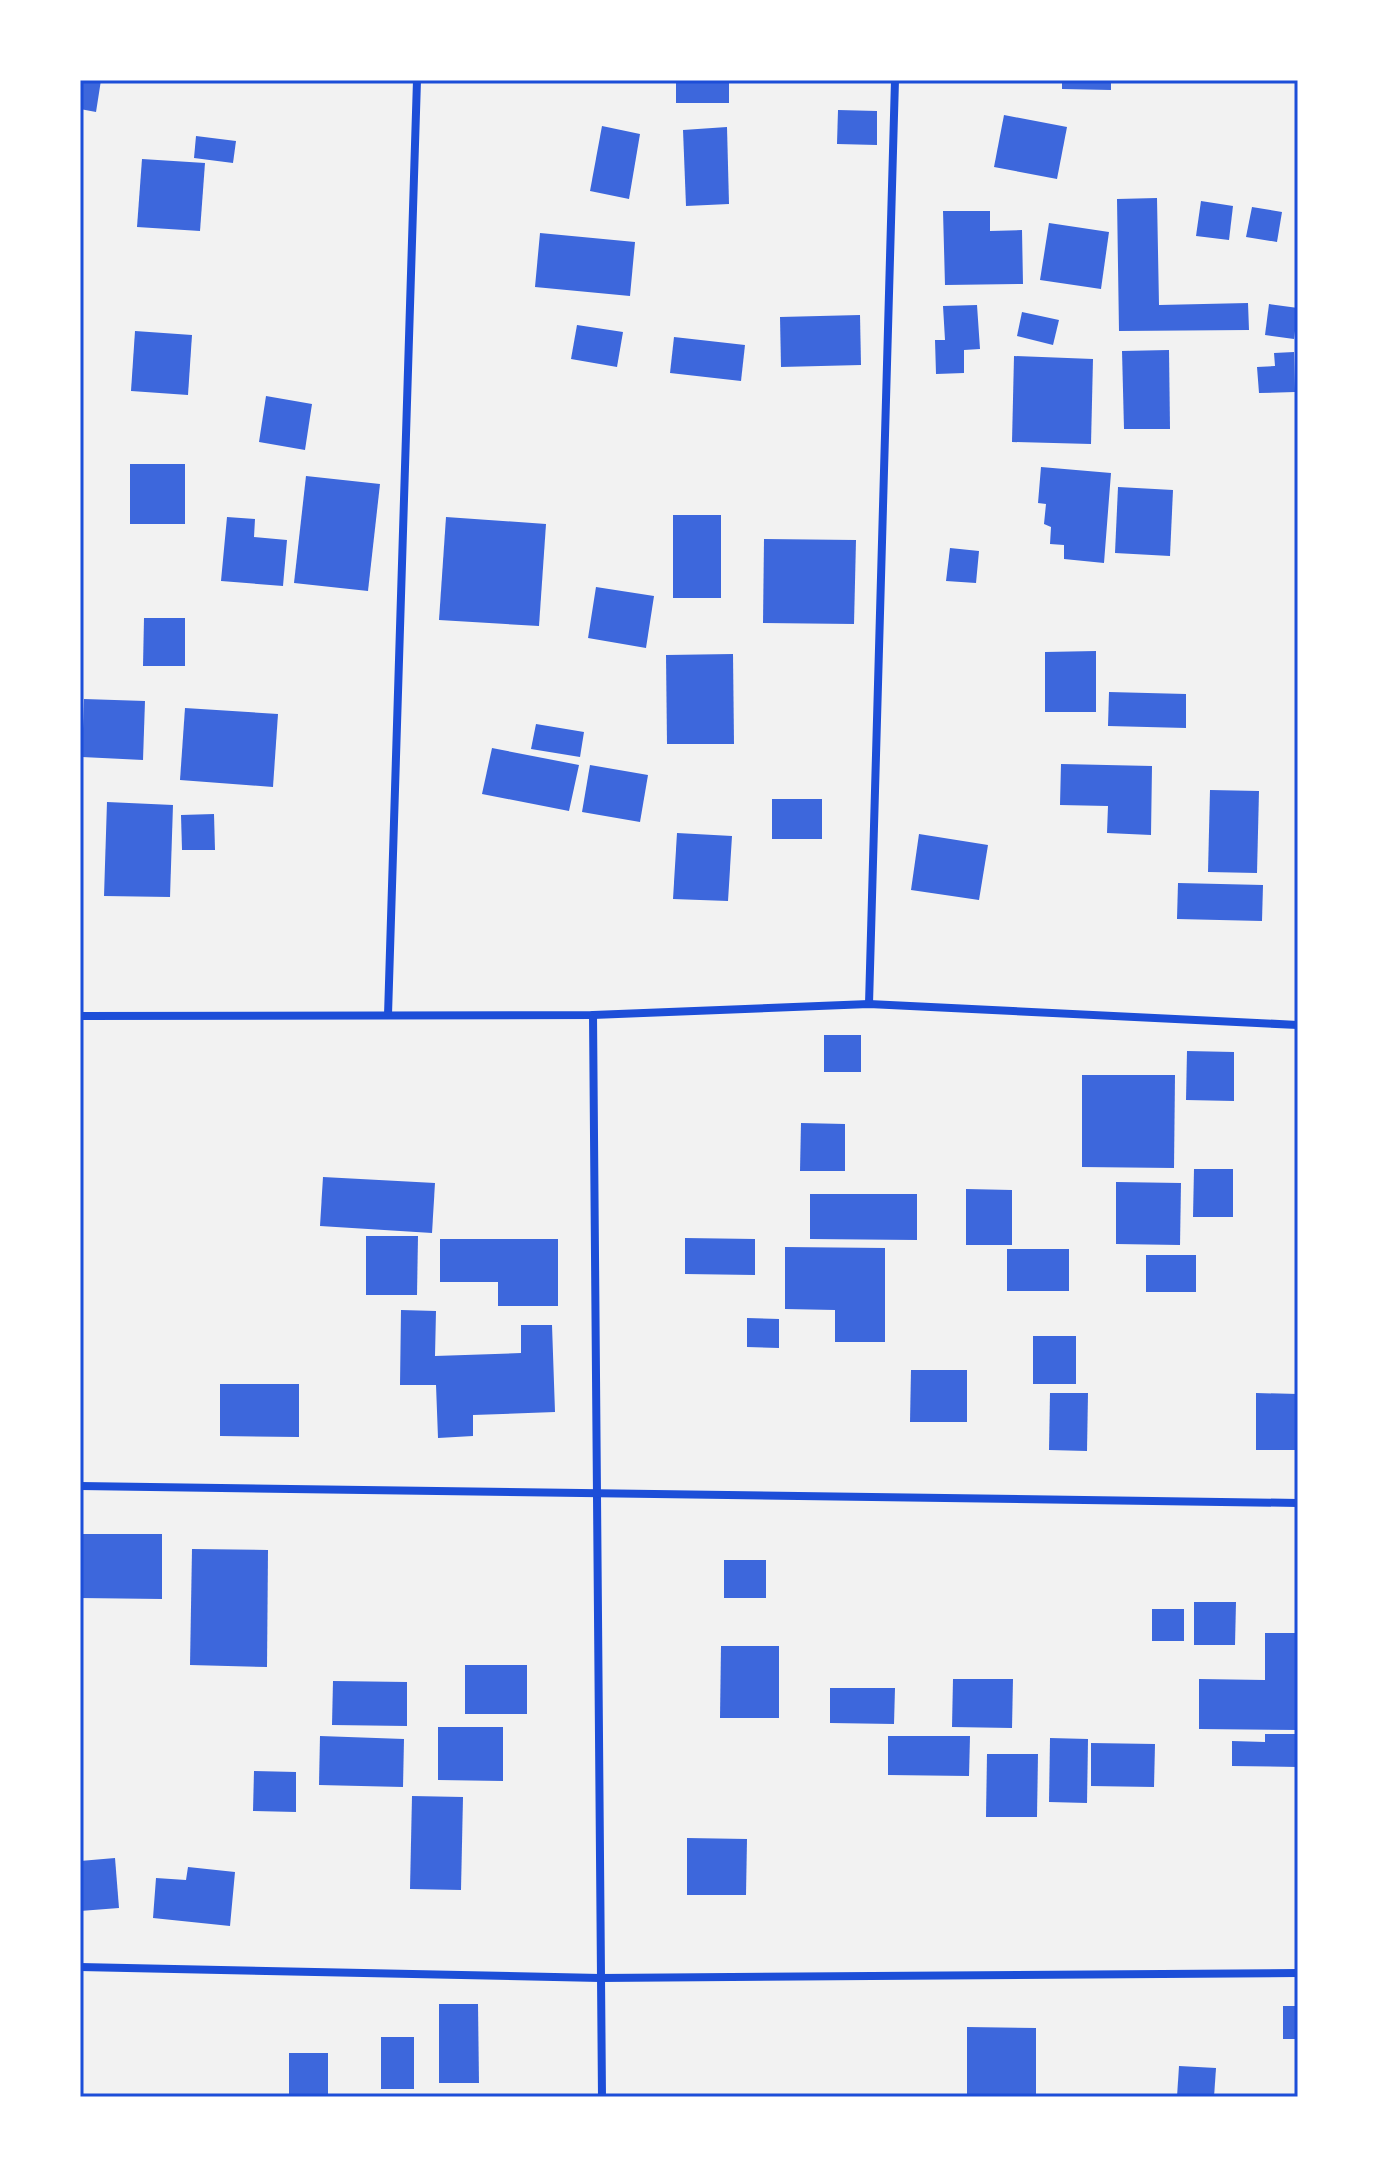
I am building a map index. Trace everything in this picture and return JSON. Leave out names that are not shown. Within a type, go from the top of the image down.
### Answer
[{"type":"street","points":[[388,1015],[417,80]]},
{"type":"street","points":[[869,1004],[895,80]]},
{"type":"street","points":[[80,1016],[593,1015],[869,1004],[1298,1025]]},
{"type":"street","points":[[593,1015],[602,2097]]},
{"type":"street","points":[[80,1486],[597,1496],[1298,1503]]},
{"type":"street","points":[[80,1967],[600,1978],[1298,1973]]},
{"type":"building","points":[[80,80],[101,80],[96,112],[80,109]]},
{"type":"building","points":[[676,80],[729,80],[729,103],[676,103]]},
{"type":"building","points":[[1062,80],[1111,80],[1111,90],[1062,89]]},
{"type":"building","points":[[838,110],[877,111],[877,145],[837,144]]},
{"type":"building","points":[[1004,115],[1067,127],[1057,179],[994,167]]},
{"type":"building","points":[[602,126],[640,134],[629,199],[590,191]]},
{"type":"building","points":[[727,127],[729,204],[686,206],[683,130]]},
{"type":"building","points":[[196,136],[236,141],[233,163],[194,158]]},
{"type":"building","points":[[142,159],[205,163],[200,231],[137,227]]},
{"type":"building","points":[[1157,198],[1159,305],[1248,303],[1249,330],[1119,331],[1117,199]]},
{"type":"building","points":[[1201,201],[1233,206],[1229,240],[1196,236]]},
{"type":"building","points":[[1252,207],[1282,212],[1277,242],[1246,237]]},
{"type":"building","points":[[943,211],[990,211],[990,231],[1022,230],[1023,284],[945,285]]},
{"type":"building","points":[[1049,223],[1109,232],[1101,289],[1040,280]]},
{"type":"building","points":[[540,233],[635,242],[630,296],[535,287]]},
{"type":"building","points":[[1269,304],[1298,308],[1294,339],[1265,335]]},
{"type":"building","points":[[977,305],[980,349],[964,350],[964,373],[936,374],[935,340],[945,340],[943,306]]},
{"type":"building","points":[[1022,312],[1059,320],[1053,345],[1017,336]]},
{"type":"building","points":[[860,315],[861,365],[781,367],[780,317]]},
{"type":"building","points":[[577,325],[623,332],[617,367],[571,359]]},
{"type":"building","points":[[135,331],[192,335],[188,395],[131,391]]},
{"type":"building","points":[[674,337],[745,345],[741,381],[670,373]]},
{"type":"building","points":[[1169,350],[1170,429],[1124,429],[1122,351]]},
{"type":"building","points":[[1294,352],[1295,392],[1259,393],[1257,367],[1275,366],[1274,353]]},
{"type":"building","points":[[1014,356],[1093,359],[1091,444],[1012,442]]},
{"type":"building","points":[[266,396],[312,404],[305,450],[259,442]]},
{"type":"building","points":[[130,464],[185,464],[185,524],[130,524]]},
{"type":"building","points":[[1041,467],[1111,473],[1104,563],[1064,559],[1064,545],[1050,544],[1051,527],[1044,524],[1046,504],[1038,503]]},
{"type":"building","points":[[306,476],[380,484],[368,591],[294,583]]},
{"type":"building","points":[[1118,487],[1173,490],[1170,556],[1115,553]]},
{"type":"building","points":[[673,515],[721,515],[721,598],[673,598]]},
{"type":"building","points":[[227,517],[255,519],[254,537],[287,540],[283,586],[221,581]]},
{"type":"building","points":[[446,517],[546,524],[539,626],[439,620]]},
{"type":"building","points":[[764,539],[856,540],[854,624],[763,623]]},
{"type":"building","points":[[950,548],[979,551],[976,583],[946,581]]},
{"type":"building","points":[[596,587],[654,596],[646,648],[588,638]]},
{"type":"building","points":[[144,618],[185,618],[185,666],[143,666]]},
{"type":"building","points":[[1096,651],[1096,712],[1045,712],[1045,652]]},
{"type":"building","points":[[733,654],[734,744],[667,744],[666,655]]},
{"type":"building","points":[[1109,692],[1186,694],[1186,728],[1108,726]]},
{"type":"building","points":[[84,699],[145,701],[143,760],[82,757]]},
{"type":"building","points":[[185,708],[278,714],[273,787],[180,780]]},
{"type":"building","points":[[536,724],[584,732],[580,757],[531,749]]},
{"type":"building","points":[[492,748],[579,765],[569,811],[482,794]]},
{"type":"building","points":[[1061,764],[1152,766],[1151,835],[1107,833],[1108,806],[1060,805]]},
{"type":"building","points":[[590,765],[648,775],[640,822],[582,812]]},
{"type":"building","points":[[1210,790],[1259,791],[1257,873],[1208,872]]},
{"type":"building","points":[[772,799],[822,799],[822,839],[772,839]]},
{"type":"building","points":[[107,802],[173,805],[170,897],[104,896]]},
{"type":"building","points":[[214,814],[215,850],[182,850],[181,815]]},
{"type":"building","points":[[677,833],[732,836],[728,901],[673,899]]},
{"type":"building","points":[[919,834],[988,845],[979,900],[911,890]]},
{"type":"building","points":[[1178,883],[1263,885],[1262,921],[1177,919]]},
{"type":"building","points":[[824,1035],[861,1035],[861,1072],[824,1072]]},
{"type":"building","points":[[1187,1051],[1234,1052],[1234,1101],[1186,1100]]},
{"type":"building","points":[[1082,1075],[1175,1075],[1174,1168],[1082,1167]]},
{"type":"building","points":[[801,1123],[845,1124],[845,1171],[800,1171]]},
{"type":"building","points":[[1194,1169],[1233,1169],[1233,1217],[1193,1217]]},
{"type":"building","points":[[323,1177],[435,1183],[432,1233],[320,1226]]},
{"type":"building","points":[[1116,1182],[1181,1183],[1180,1245],[1116,1244]]},
{"type":"building","points":[[966,1189],[1012,1190],[1012,1245],[966,1245]]},
{"type":"building","points":[[810,1194],[917,1194],[917,1240],[810,1239]]},
{"type":"building","points":[[366,1236],[418,1236],[417,1295],[366,1295]]},
{"type":"building","points":[[685,1238],[755,1239],[755,1275],[685,1274]]},
{"type":"building","points":[[440,1239],[558,1239],[558,1306],[498,1306],[498,1282],[440,1282]]},
{"type":"building","points":[[785,1247],[885,1248],[885,1342],[835,1342],[835,1310],[785,1309]]},
{"type":"building","points":[[1007,1249],[1069,1249],[1069,1291],[1007,1291]]},
{"type":"building","points":[[1146,1255],[1196,1255],[1196,1292],[1146,1292]]},
{"type":"building","points":[[401,1310],[436,1311],[435,1356],[521,1353],[521,1325],[552,1325],[555,1412],[473,1415],[473,1436],[438,1438],[436,1385],[400,1385]]},
{"type":"building","points":[[747,1318],[779,1319],[779,1348],[747,1347]]},
{"type":"building","points":[[1033,1336],[1076,1336],[1076,1384],[1033,1384]]},
{"type":"building","points":[[911,1370],[967,1370],[967,1422],[910,1422]]},
{"type":"building","points":[[220,1384],[299,1384],[299,1437],[220,1436]]},
{"type":"building","points":[[1050,1393],[1088,1393],[1087,1451],[1049,1450]]},
{"type":"building","points":[[1256,1393],[1298,1394],[1298,1450],[1256,1450]]},
{"type":"building","points":[[80,1534],[162,1534],[162,1599],[80,1598]]},
{"type":"building","points":[[192,1549],[268,1550],[267,1667],[190,1665]]},
{"type":"building","points":[[724,1560],[766,1560],[766,1598],[724,1598]]},
{"type":"building","points":[[1194,1602],[1236,1602],[1235,1645],[1194,1645]]},
{"type":"building","points":[[1152,1609],[1184,1609],[1184,1641],[1152,1641]]},
{"type":"building","points":[[1265,1633],[1298,1633],[1298,1730],[1199,1729],[1199,1679],[1265,1680]]},
{"type":"building","points":[[721,1646],[779,1646],[779,1718],[720,1718]]},
{"type":"building","points":[[465,1665],[527,1665],[527,1714],[465,1714]]},
{"type":"building","points":[[953,1679],[1013,1679],[1012,1728],[952,1727]]},
{"type":"building","points":[[333,1681],[407,1682],[407,1726],[332,1725]]},
{"type":"building","points":[[830,1688],[895,1688],[894,1724],[830,1723]]},
{"type":"building","points":[[438,1727],[503,1727],[503,1781],[438,1780]]},
{"type":"building","points":[[1265,1734],[1298,1734],[1298,1767],[1232,1766],[1232,1741],[1265,1742]]},
{"type":"building","points":[[320,1736],[404,1739],[403,1787],[319,1785]]},
{"type":"building","points":[[888,1736],[970,1736],[969,1776],[888,1775]]},
{"type":"building","points":[[1050,1738],[1088,1739],[1087,1803],[1049,1802]]},
{"type":"building","points":[[1091,1743],[1155,1744],[1154,1787],[1091,1786]]},
{"type":"building","points":[[987,1754],[1038,1754],[1037,1817],[986,1817]]},
{"type":"building","points":[[254,1771],[296,1772],[296,1812],[253,1811]]},
{"type":"building","points":[[412,1796],[463,1797],[461,1890],[410,1889]]},
{"type":"building","points":[[687,1838],[747,1839],[746,1895],[687,1895]]},
{"type":"building","points":[[115,1858],[119,1908],[80,1911],[80,1861]]},
{"type":"building","points":[[188,1867],[235,1872],[230,1926],[153,1918],[156,1878],[186,1880]]},
{"type":"building","points":[[439,2004],[478,2004],[479,2083],[439,2083]]},
{"type":"building","points":[[1283,2006],[1298,2006],[1298,2039],[1283,2039]]},
{"type":"building","points":[[967,2027],[1036,2028],[1036,2097],[967,2097]]},
{"type":"building","points":[[381,2037],[414,2037],[414,2089],[381,2089]]},
{"type":"building","points":[[289,2053],[328,2053],[328,2097],[289,2097]]},
{"type":"building","points":[[1179,2066],[1216,2068],[1214,2097],[1177,2097]]}]
